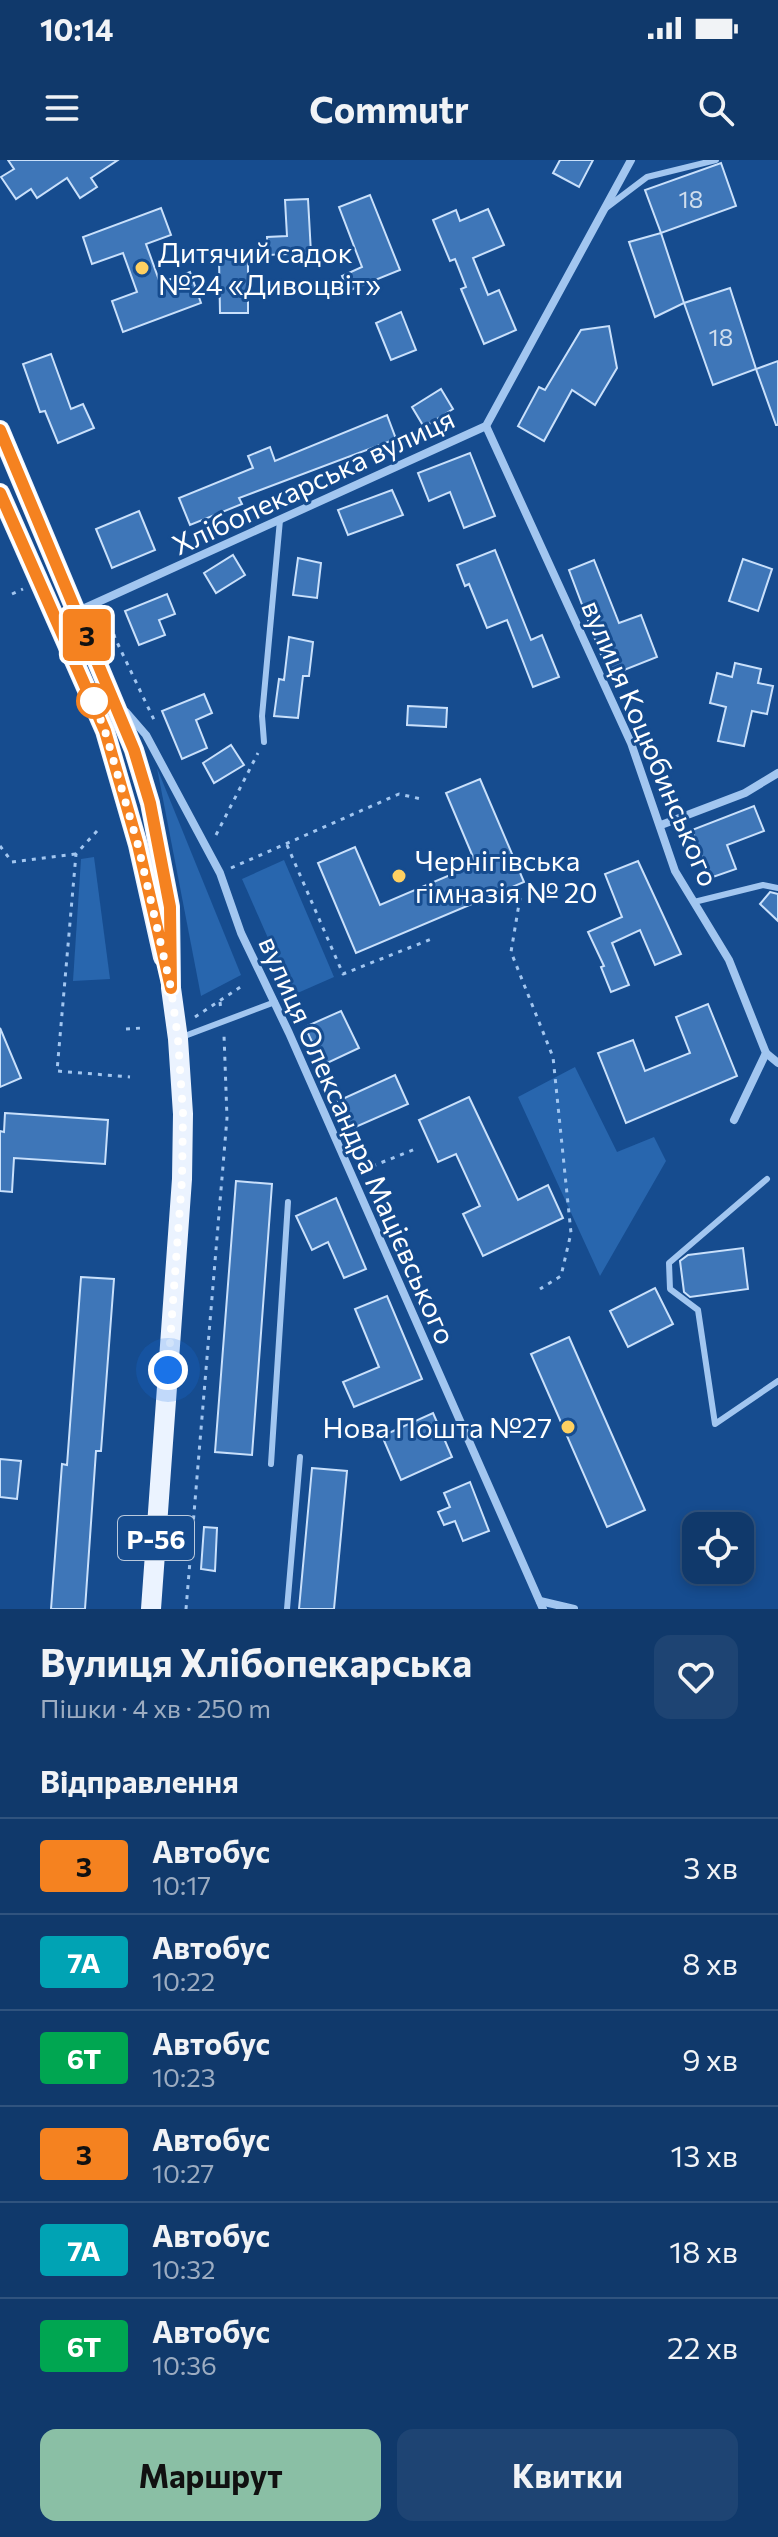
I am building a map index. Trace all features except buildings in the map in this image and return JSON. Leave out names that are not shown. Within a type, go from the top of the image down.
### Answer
[{"type":"main road","name":"Р-56","points":[[0,430],[115,700],[138,763],[161,854],[170,907],[171,988]]},
{"type":"main road","name":"Р-56","points":[[0,493],[105,731],[138,845],[171,988],[178,1039],[183,1114],[182,1179],[151,1609]]},
{"type":"street","name":"Хлібопекарська вулиця","points":[[57,621],[486,426],[631,160]]},
{"type":"street","name":"вулиця Коцюбинського","points":[[486,426],[631,743],[675,871],[729,960],[766,1053]]},
{"type":"street","name":"вулиця Олександра Мацієвського","points":[[115,700],[146,735],[220,873],[241,933],[275,1002],[541,1605]]},
{"type":"street","points":[[661,825],[745,793],[778,773]]},
{"type":"street","points":[[734,1120],[766,1053],[778,1063]]},
{"type":"street","points":[[541,1605],[574,1609]]},
{"type":"lane","points":[[603,211],[647,177],[716,160]]},
{"type":"lane","points":[[264,742],[262,716],[280,520]]},
{"type":"lane","points":[[694,902],[763,885],[778,888]]},
{"type":"lane","points":[[178,1039],[275,1002]]},
{"type":"lane","points":[[767,1179],[669,1263],[670,1289],[698,1310],[715,1424],[778,1381]]},
{"type":"lane","points":[[271,1464],[288,1202]]},
{"type":"lane","points":[[287,1609],[300,1457]]},
{"type":"path","points":[[12,594],[26,587]]},
{"type":"path","points":[[108,615],[115,638]]},
{"type":"path","points":[[213,842],[264,742]]},
{"type":"path","points":[[220,873],[399,794],[421,799]]},
{"type":"path","points":[[97,831],[76,854],[57,1071],[130,1077]]},
{"type":"path","points":[[287,845],[343,974],[434,938]]},
{"type":"path","points":[[0,846],[12,862],[76,854]]},
{"type":"path","points":[[520,898],[511,952],[553,1057],[571,1233],[561,1276],[540,1289]]},
{"type":"path","points":[[195,1017],[242,986]]},
{"type":"path","points":[[186,1609],[227,1118],[227,1058],[220,1002]]},
{"type":"path","points":[[126,1029],[142,1028]]},
{"type":"path","points":[[350,1175],[415,1149]]},
{"type":"shaded area","points":[[157,768],[241,975],[201,996]]},
{"type":"shaded area","points":[[94,857],[110,979],[73,981],[81,859]]},
{"type":"shaded area","points":[[284,860],[334,977],[293,995],[242,879]]},
{"type":"shaded area","points":[[575,1067],[617,1152],[654,1137],[666,1161],[600,1276],[518,1097]]},
{"type":"bus line","name":"3","points":[[0,430],[134,750],[150,803],[170,907],[171,988],[138,845],[105,731],[0,493]]},
{"type":"place","name":"Дитячий садок №24 «Дивоцвіт»","points":[[142,268]]},
{"type":"place","name":"Чернігівська гімназія № 20","points":[[399,876]]},
{"type":"place","name":"Нова Пошта №27","points":[[568,1427]]},
{"type":"route","points":[[94,701],[92,697],[138,845],[171,988],[178,1039],[183,1114],[182,1179],[168,1370]]}]
